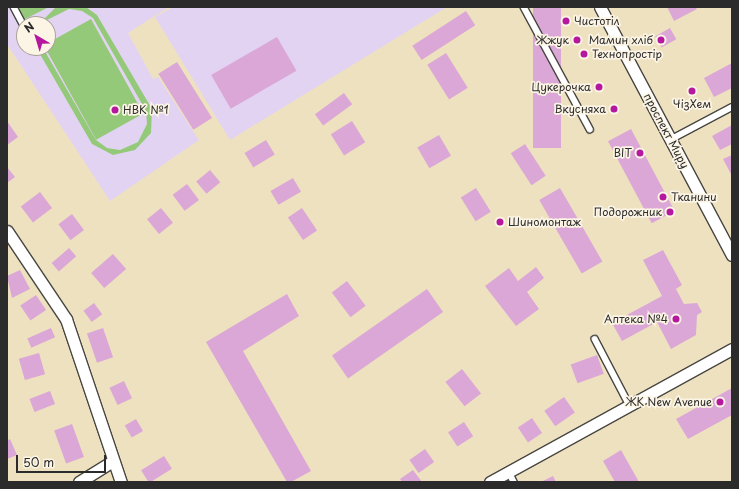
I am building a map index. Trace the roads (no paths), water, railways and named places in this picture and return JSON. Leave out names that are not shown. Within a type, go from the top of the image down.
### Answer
[{"type":"street","name":"проспект Миру","points":[[600,7],[732,255]]},
{"type":"street","points":[[7,231],[66,319],[121,482]]},
{"type":"street","points":[[490,482],[629,404],[732,349]]},
{"type":"street","points":[[79,482],[113,461]]},
{"type":"lane","points":[[14,7],[19,16]]},
{"type":"lane","points":[[524,7],[590,129]]},
{"type":"lane","points":[[670,140],[732,107]]},
{"type":"lane","points":[[595,339],[629,404]]},
{"type":"lane","points":[[509,472],[514,482]]},
{"type":"place","name":"Чистотіл","points":[[566,21]]},
{"type":"place","name":"Жжук","points":[[577,40]]},
{"type":"place","name":"Мамин хліб","points":[[661,40]]},
{"type":"place","name":"Технопростір","points":[[584,54]]},
{"type":"place","name":"Цукерочка","points":[[599,87]]},
{"type":"place","name":"ЧізХем","points":[[692,91]]},
{"type":"place","name":"Вкусняха","points":[[614,109]]},
{"type":"place","name":"НВК №1","points":[[115,110]]},
{"type":"place","name":"ВІТ","points":[[640,153]]},
{"type":"place","name":"Тканини","points":[[663,197]]},
{"type":"place","name":"Подорожник","points":[[670,212]]},
{"type":"place","name":"Шиномонтаж","points":[[500,222]]},
{"type":"place","name":"Аптека №4","points":[[676,319]]},
{"type":"place","name":"ЖК New Avenue","points":[[720,402]]}]
